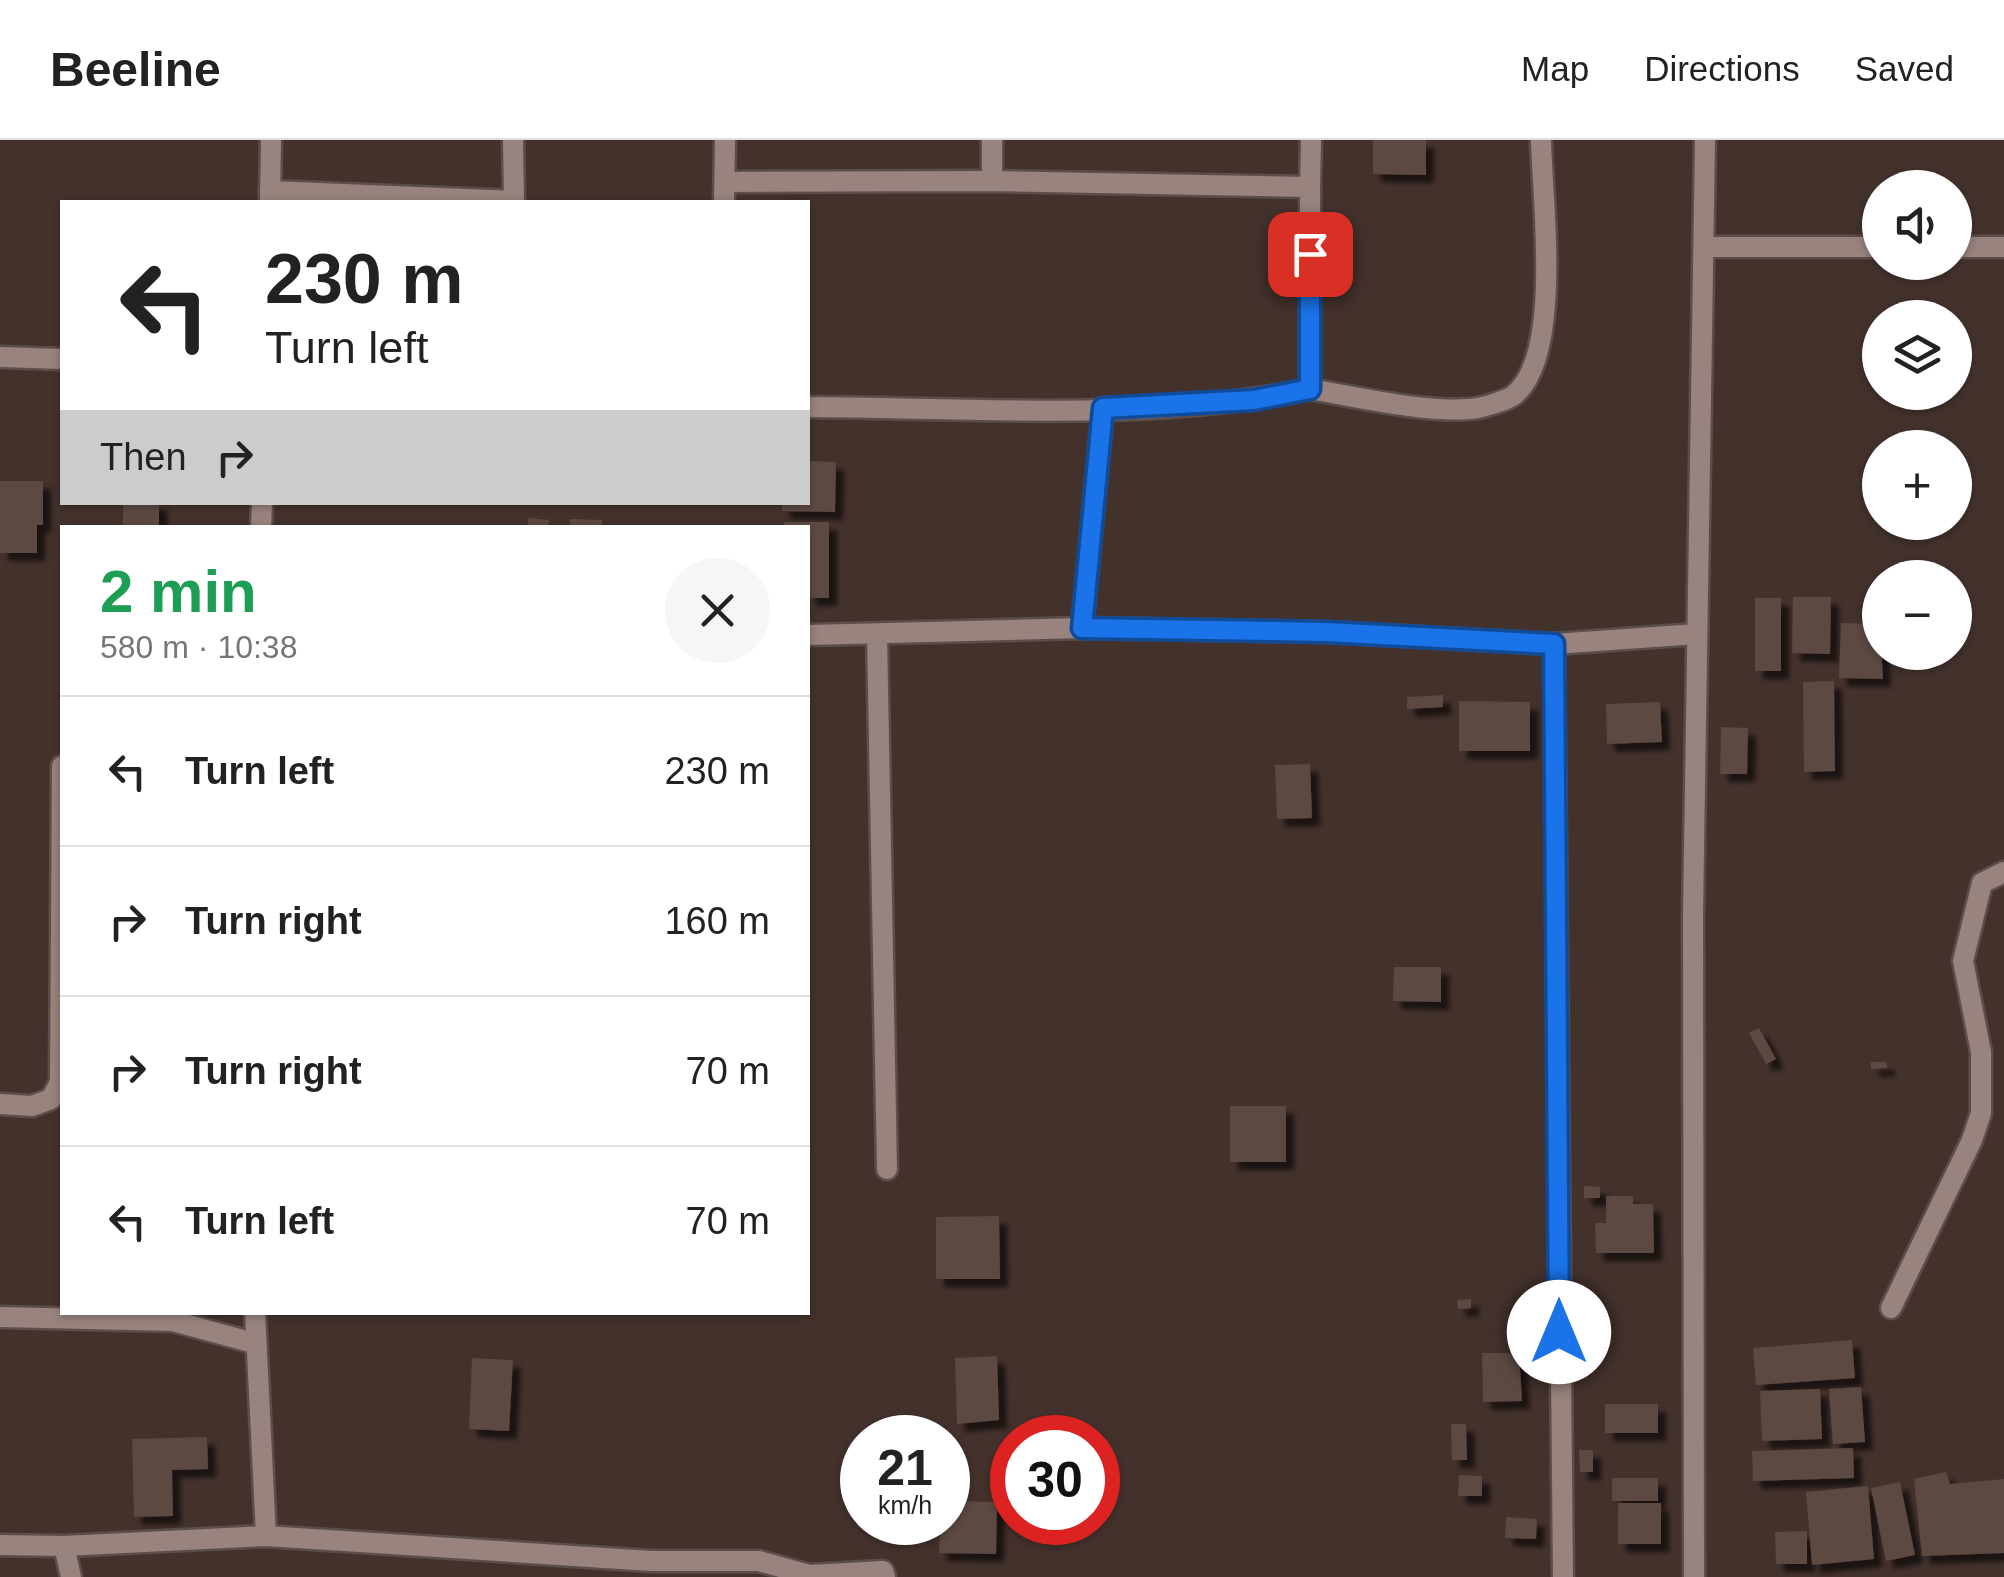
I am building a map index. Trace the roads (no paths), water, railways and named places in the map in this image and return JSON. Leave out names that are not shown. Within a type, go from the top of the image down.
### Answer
[{"type":"street","points":[[271,140],[270,197],[416,200]]},
{"type":"street","points":[[513,140],[514,200]]},
{"type":"street","points":[[725,140],[725,192],[992,180],[1310,187]]},
{"type":"street","points":[[992,140],[992,180]]},
{"type":"street","points":[[1310,389],[1311,140]]},
{"type":"street","points":[[810,407],[1103,408],[1254,400],[1310,389],[1391,403],[1478,408],[1514,395],[1536,361],[1546,293],[1540,140]]},
{"type":"street","points":[[1694,1577],[1697,634],[1705,140]]},
{"type":"street","points":[[1704,247],[1862,247]]},
{"type":"street","points":[[1972,247],[2004,247]]},
{"type":"street","points":[[0,357],[60,359]]},
{"type":"street","points":[[1082,628],[1103,408]]},
{"type":"street","points":[[810,635],[1082,628],[1326,632],[1554,644],[1697,634]]},
{"type":"street","points":[[877,634],[887,1169]]},
{"type":"street","points":[[1554,644],[1563,1577]]},
{"type":"street","points":[[1891,1308],[1981,1114],[1981,1052],[1962,961],[1982,882],[2004,872]]},
{"type":"street","points":[[0,1104],[32,1106],[51,1099],[60,1082]]},
{"type":"street","points":[[254,1315],[266,1536]]},
{"type":"street","points":[[0,1316],[174,1321],[254,1343]]},
{"type":"street","points":[[0,1545],[64,1546],[266,1536],[651,1569],[759,1561],[809,1576],[884,1571],[885,1577]]},
{"type":"street","points":[[64,1546],[71,1577]]}]
